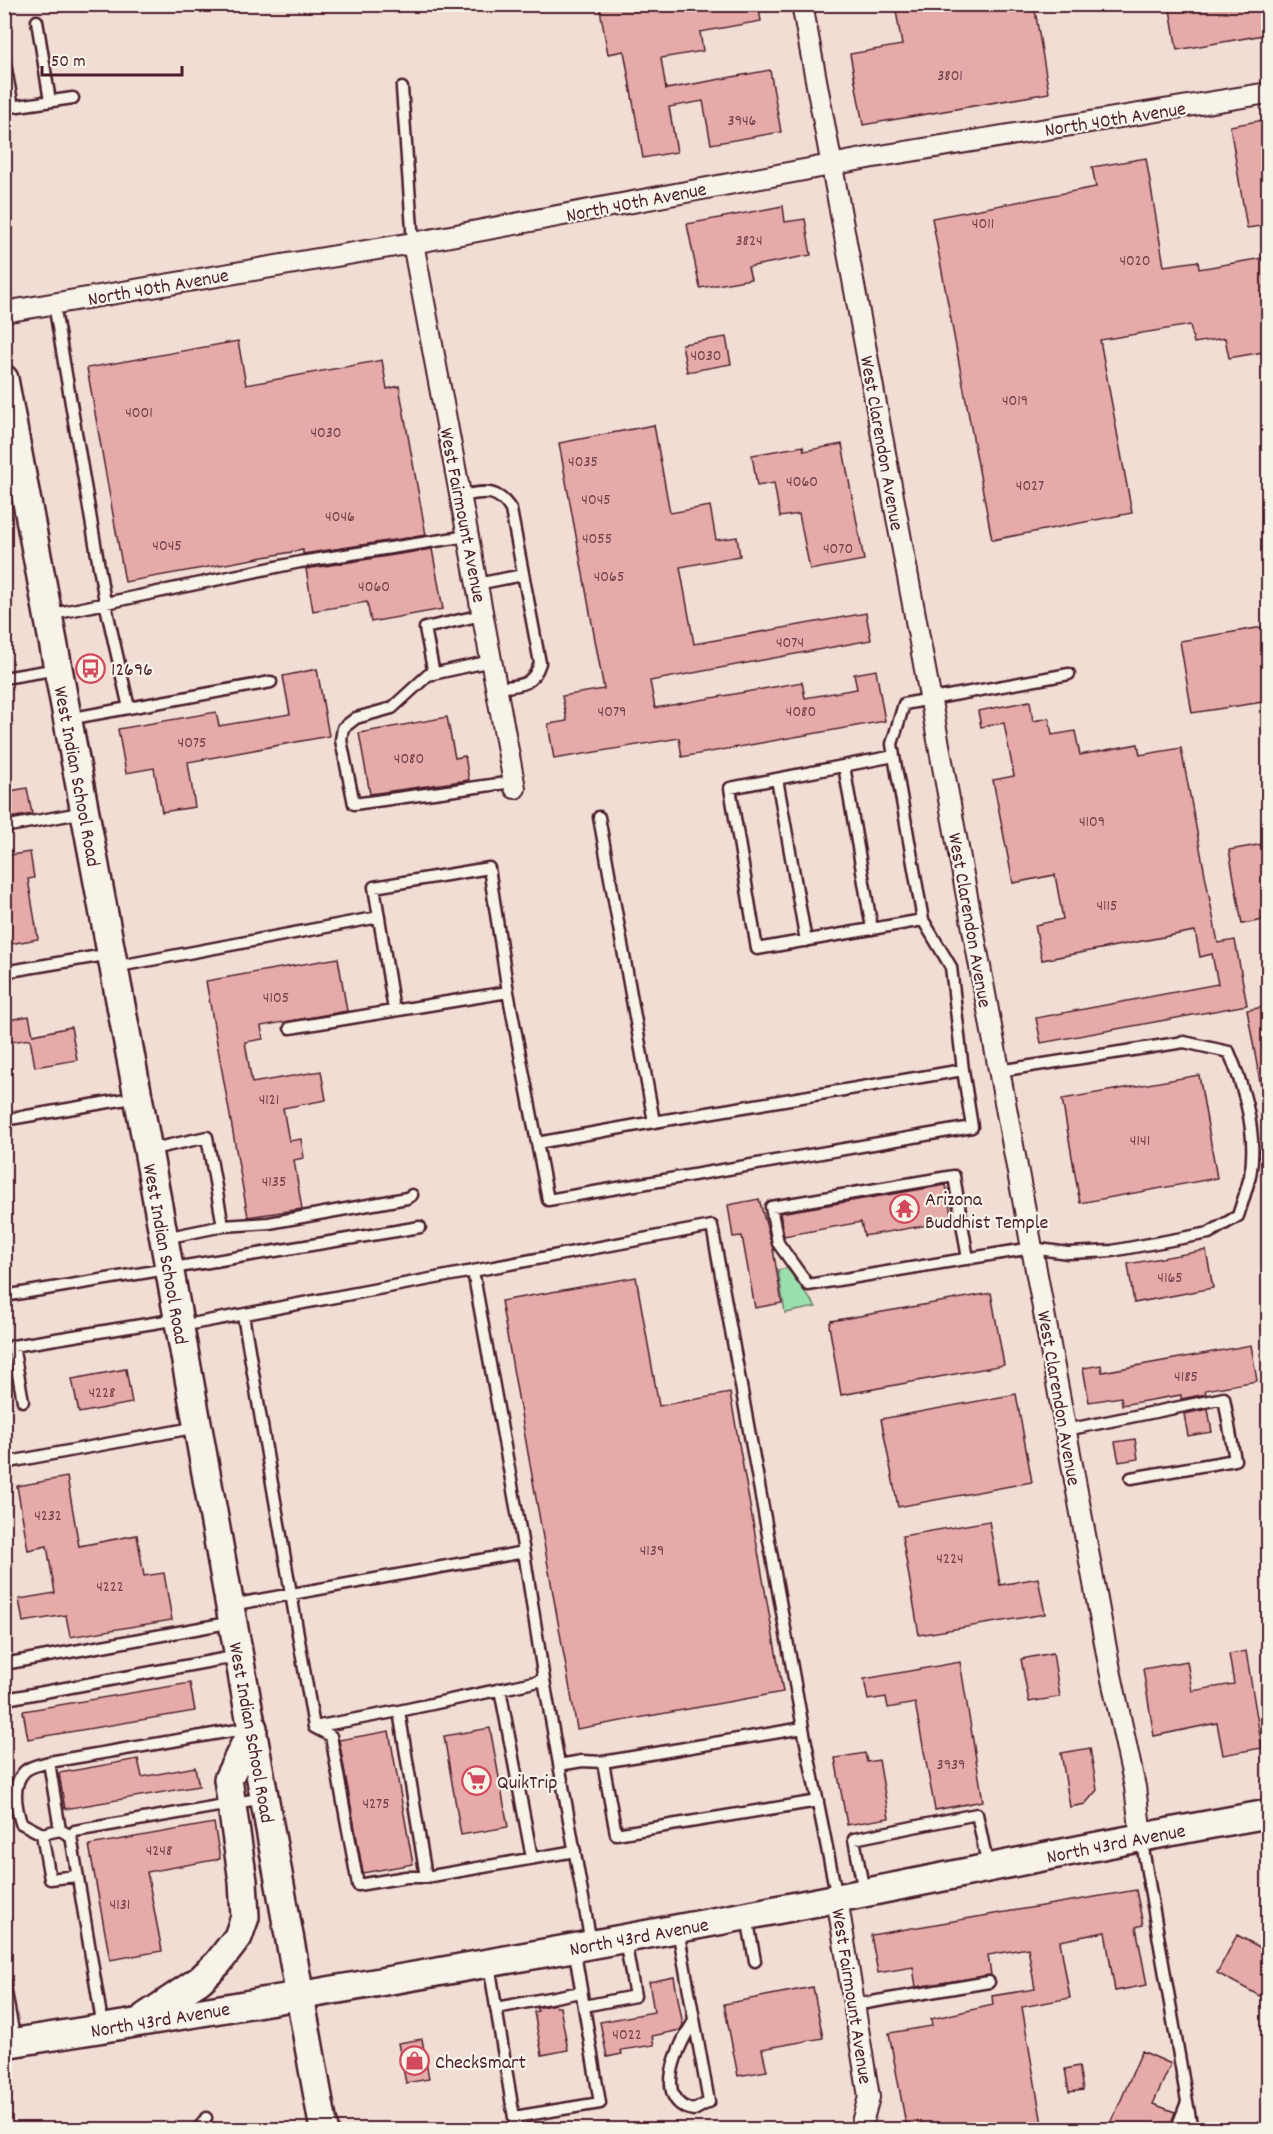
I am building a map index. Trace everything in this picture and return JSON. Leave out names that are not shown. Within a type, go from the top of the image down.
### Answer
[{"type":"main road","name":"West Indian School Road","points":[[6,390],[148,1150],[324,2130]]},
{"type":"main road","points":[[134,2023],[200,1980],[218,1963],[238,1936],[245,1917],[243,1881],[228,1779],[253,1728]]},
{"type":"main road","name":"North 43rd Avenue","points":[[10,2043],[301,1995],[837,1898],[1141,1836],[1269,1814]]},
{"type":"street","name":"West Clarendon Avenue","points":[[802,4],[1134,1787],[1141,1836]]},
{"type":"street","name":"North 40th Avenue","points":[[4,312],[413,243],[832,164],[1269,93]]},
{"type":"street","name":"West Fairmount Avenue","points":[[413,243],[514,785]]},
{"type":"street","name":"West Fairmount Avenue","points":[[837,1898],[869,2097],[860,2130]]},
{"type":"lane","points":[[37,21],[50,101]]},
{"type":"lane","points":[[4,58],[9,108],[73,98]]},
{"type":"lane","points":[[402,88],[413,243]]},
{"type":"lane","points":[[54,304],[105,602],[129,708]]},
{"type":"lane","points":[[460,496],[491,492],[504,499],[511,510],[540,663],[536,675],[529,682],[496,688]]},
{"type":"lane","points":[[49,615],[300,562],[468,536]]},
{"type":"lane","points":[[477,584],[523,575]]},
{"type":"lane","points":[[434,674],[425,628],[482,615]]},
{"type":"lane","points":[[491,661],[428,675],[392,708],[356,718],[344,728],[341,740],[354,804],[514,785]]},
{"type":"lane","points":[[4,678],[58,669]]},
{"type":"lane","points":[[394,1010],[374,886],[489,868],[508,992],[548,1200],[972,1127],[951,967],[923,920],[892,744],[903,704],[1069,674]]},
{"type":"lane","points":[[68,719],[271,682]]},
{"type":"lane","points":[[894,756],[730,788],[757,949],[923,920]]},
{"type":"lane","points":[[844,766],[872,929]]},
{"type":"lane","points":[[777,779],[806,940]]},
{"type":"lane","points":[[4,827],[85,812]]},
{"type":"lane","points":[[599,817],[654,1122]]},
{"type":"lane","points":[[4,972],[113,960],[379,917]]},
{"type":"lane","points":[[290,1028],[508,992]]},
{"type":"lane","points":[[968,1259],[954,1176],[771,1207],[777,1243],[808,1285],[968,1259],[1032,1248],[1068,1253],[1112,1251],[1209,1233],[1238,1216],[1250,1174],[1251,1128],[1243,1086],[1229,1052],[1184,1042],[999,1071]]},
{"type":"lane","points":[[537,1143],[963,1070]]},
{"type":"lane","points":[[4,1120],[138,1097]]},
{"type":"lane","points":[[148,1150],[207,1137],[223,1226]]},
{"type":"lane","points":[[164,1238],[223,1226],[269,1223],[407,1198],[412,1195]]},
{"type":"lane","points":[[23,1401],[13,1346],[243,1314],[712,1226],[803,1728],[837,1898]]},
{"type":"lane","points":[[4,1296],[420,1227]]},
{"type":"lane","points":[[473,1271],[575,1851],[582,1944],[581,1992],[600,2103],[514,2118]]},
{"type":"lane","points":[[243,1314],[314,1727]]},
{"type":"lane","points":[[1066,1430],[1224,1398],[1235,1460],[1131,1478]]},
{"type":"lane","points":[[4,1463],[198,1427]]},
{"type":"lane","points":[[4,1664],[232,1614],[291,1593],[524,1552]]},
{"type":"lane","points":[[6,1699],[240,1656]]},
{"type":"lane","points":[[314,1727],[544,1680]]},
{"type":"lane","points":[[500,1689],[532,1858]]},
{"type":"lane","points":[[399,1711],[426,1877]]},
{"type":"lane","points":[[314,1727],[331,1736],[358,1885],[406,1877],[426,1877],[575,1851]]},
{"type":"lane","points":[[71,1836],[60,1830],[42,1834],[21,1823],[15,1803],[19,1780],[26,1769],[49,1762],[253,1728]]},
{"type":"lane","points":[[559,1765],[582,1761],[603,1762],[803,1728]]},
{"type":"lane","points":[[49,1762],[60,1830]]},
{"type":"lane","points":[[603,1762],[615,1834],[818,1801]]},
{"type":"lane","points":[[104,2028],[76,1876],[71,1836],[75,1831],[265,1797]]},
{"type":"lane","points":[[864,1892],[854,1839],[977,1814],[988,1867]]},
{"type":"lane","points":[[42,1834],[50,1879],[76,1876]]},
{"type":"lane","points":[[1141,1836],[1192,2130]]},
{"type":"lane","points":[[746,1914],[755,1961]]},
{"type":"lane","points":[[677,1927],[709,2102],[694,2110],[686,2108],[674,2096],[671,2083],[676,2053],[694,2021]]},
{"type":"lane","points":[[584,2006],[635,1996],[624,1936]]},
{"type":"lane","points":[[488,1961],[516,2130]]},
{"type":"lane","points":[[4,1980],[10,2043]]},
{"type":"lane","points":[[854,2005],[989,1982]]},
{"type":"lane","points":[[496,2008],[581,1992]]},
{"type":"lane","points":[[1176,2130],[1187,2102]]},
{"type":"lane","points":[[198,2130],[206,2118]]},
{"type":"green space","points":[[787,1268],[816,1307],[785,1313],[778,1270]]},
{"type":"building","points":[[599,4],[651,4],[652,10],[681,4],[758,4],[761,21],[700,32],[703,51],[661,58],[666,89],[770,70],[781,132],[711,144],[703,101],[669,107],[677,152],[643,158],[624,51],[608,54]]},
{"type":"building","points":[[920,4],[1034,4],[1049,93],[863,125],[850,54],[902,45],[896,11],[920,7]]},
{"type":"building","points":[[1169,4],[1269,4],[1269,34],[1177,50]]},
{"type":"building","points":[[1263,120],[1269,150],[1269,225],[1247,228],[1230,126]]},
{"type":"building","points":[[1146,158],[1164,266],[1198,261],[1199,269],[1269,257],[1269,351],[1229,358],[1225,338],[1194,343],[1190,325],[1100,340],[1132,513],[992,540],[932,218],[1096,187],[1092,167]]},
{"type":"building","points":[[783,206],[785,222],[805,219],[811,255],[748,267],[751,279],[700,288],[687,224]]},
{"type":"building","points":[[726,337],[731,364],[687,372],[682,344]]},
{"type":"building","points":[[238,341],[246,385],[382,360],[387,389],[399,386],[426,535],[303,554],[303,550],[125,582],[87,368]]},
{"type":"building","points":[[654,425],[670,513],[710,506],[716,540],[737,537],[740,556],[680,567],[694,644],[866,613],[871,640],[650,681],[655,708],[802,682],[805,698],[857,689],[854,674],[876,670],[885,721],[682,757],[679,738],[554,759],[548,724],[567,721],[562,696],[604,689],[559,443]]},
{"type":"building","points":[[842,444],[864,560],[810,570],[799,514],[780,517],[774,483],[757,486],[752,455],[803,446],[804,451]]},
{"type":"building","points":[[432,549],[443,609],[371,622],[367,602],[313,611],[306,569]]},
{"type":"building","points":[[1269,626],[1269,701],[1192,713],[1180,641]]},
{"type":"building","points":[[317,669],[329,736],[188,762],[195,807],[162,812],[154,768],[126,773],[118,729],[216,712],[219,726],[290,714],[283,676]]},
{"type":"building","points":[[1030,701],[1033,721],[1049,718],[1052,735],[1075,731],[1080,755],[1138,744],[1140,755],[1181,748],[1218,943],[1235,940],[1247,1005],[1041,1043],[1036,1018],[1218,984],[1212,954],[1200,957],[1195,931],[1042,960],[1035,925],[1063,919],[1055,875],[1013,883],[993,780],[1014,776],[1004,723],[981,727],[978,711]]},
{"type":"building","points":[[447,717],[455,758],[465,756],[469,780],[370,794],[359,733]]},
{"type":"building","points":[[27,788],[32,814],[4,819],[4,792]]},
{"type":"building","points":[[1269,843],[1269,919],[1242,924],[1229,850]]},
{"type":"building","points":[[30,852],[34,878],[28,879],[38,939],[4,945],[4,856]]},
{"type":"building","points":[[338,958],[347,1011],[261,1026],[263,1039],[245,1042],[252,1083],[321,1071],[326,1100],[283,1108],[289,1141],[301,1139],[304,1158],[294,1160],[302,1209],[248,1217],[206,981]]},
{"type":"building","points":[[1269,1006],[1269,1086],[1261,1087],[1247,1010]]},
{"type":"building","points":[[29,1016],[33,1035],[71,1027],[77,1060],[35,1067],[30,1039],[11,1042],[7,1020]]},
{"type":"building","points":[[1199,1075],[1217,1178],[1080,1203],[1062,1099]]},
{"type":"building","points":[[946,1185],[952,1221],[864,1236],[861,1222],[784,1236],[780,1213]]},
{"type":"building","points":[[759,1199],[773,1249],[782,1303],[755,1308],[742,1236],[733,1237],[728,1205]]},
{"type":"building","points":[[1206,1250],[1213,1288],[1134,1303],[1128,1264]]},
{"type":"building","points":[[636,1277],[659,1406],[730,1393],[783,1692],[577,1729],[501,1301]]},
{"type":"building","points":[[991,1293],[1004,1365],[841,1395],[829,1325],[831,1321]]},
{"type":"building","points":[[1251,1345],[1257,1381],[1205,1390],[1206,1394],[1181,1399],[1181,1395],[1122,1405],[1121,1397],[1089,1402],[1083,1368],[1101,1365],[1102,1372]]},
{"type":"building","points":[[126,1369],[132,1403],[79,1413],[72,1379]]},
{"type":"building","points":[[1016,1394],[1032,1482],[898,1507],[881,1419]]},
{"type":"building","points":[[1208,1409],[1212,1432],[1188,1436],[1184,1414]]},
{"type":"building","points":[[1135,1439],[1138,1459],[1119,1462],[1115,1442]]},
{"type":"building","points":[[67,1477],[79,1546],[137,1535],[144,1576],[164,1573],[172,1620],[70,1637],[66,1615],[23,1622],[19,1599],[55,1593],[47,1546],[28,1550],[17,1486]]},
{"type":"building","points":[[989,1521],[1000,1585],[1038,1578],[1045,1614],[919,1635],[902,1536]]},
{"type":"building","points":[[1246,1651],[1262,1748],[1223,1755],[1217,1723],[1154,1736],[1143,1669],[1187,1661],[1192,1691],[1234,1684],[1229,1654]]},
{"type":"building","points":[[1053,1653],[1060,1697],[1029,1702],[1021,1659]]},
{"type":"building","points":[[960,1662],[983,1801],[935,1810],[915,1703],[888,1708],[886,1697],[868,1700],[864,1679]]},
{"type":"building","points":[[190,1683],[195,1711],[28,1739],[23,1711]]},
{"type":"building","name":"QuikTrip","points":[[490,1728],[508,1827],[461,1835],[444,1736]]},
{"type":"building","points":[[389,1731],[413,1864],[363,1873],[339,1740]]},
{"type":"building","points":[[1090,1748],[1097,1790],[1085,1804],[1070,1807],[1061,1753]]},
{"type":"building","points":[[865,1753],[867,1762],[879,1760],[889,1818],[847,1825],[835,1758]]},
{"type":"building","points":[[138,1759],[142,1777],[195,1767],[199,1786],[65,1809],[59,1773]]},
{"type":"building","points":[[214,1823],[220,1859],[147,1872],[162,1951],[110,1960],[89,1845]]},
{"type":"building","points":[[1136,1890],[1143,1925],[1136,1927],[1147,1985],[1115,1991],[1105,1932],[1060,1941],[1070,1998],[1022,2007],[1043,2130],[907,2130],[889,2033],[932,2026],[931,2019],[993,2005],[992,1996],[1035,1989],[1028,1948],[988,1955],[991,1975],[916,1987],[913,1967],[878,1973],[871,1935]]},
{"type":"building","points":[[1237,1935],[1269,1952],[1269,2001],[1217,1973]]},
{"type":"building","points":[[674,1977],[683,2025],[680,2030],[652,2036],[654,2045],[621,2050],[622,2054],[607,2057],[600,2022],[654,2012],[649,1982]]},
{"type":"building","points":[[813,1987],[823,2038],[762,2049],[767,2071],[738,2076],[724,2004]]},
{"type":"building","points":[[555,2004],[556,2007],[560,2007],[568,2050],[542,2055],[534,2012],[538,2011],[537,2008]]},
{"type":"building","name":"CheckSmart","points":[[422,2039],[429,2079],[406,2083],[398,2043]]},
{"type":"building","points":[[1142,2051],[1171,2064],[1153,2104],[1175,2112],[1169,2130],[1108,2130]]},
{"type":"building","points":[[1079,2066],[1083,2090],[1069,2092],[1065,2069]]},
{"type":"place","name":"12696","points":[[90,668]]},
{"type":"place","name":"Arizona Buddhist Temple","points":[[904,1209]]},
{"type":"place","name":"QuikTrip","points":[[476,1781]]},
{"type":"place","name":"CheckSmart","points":[[414,2061]]}]
